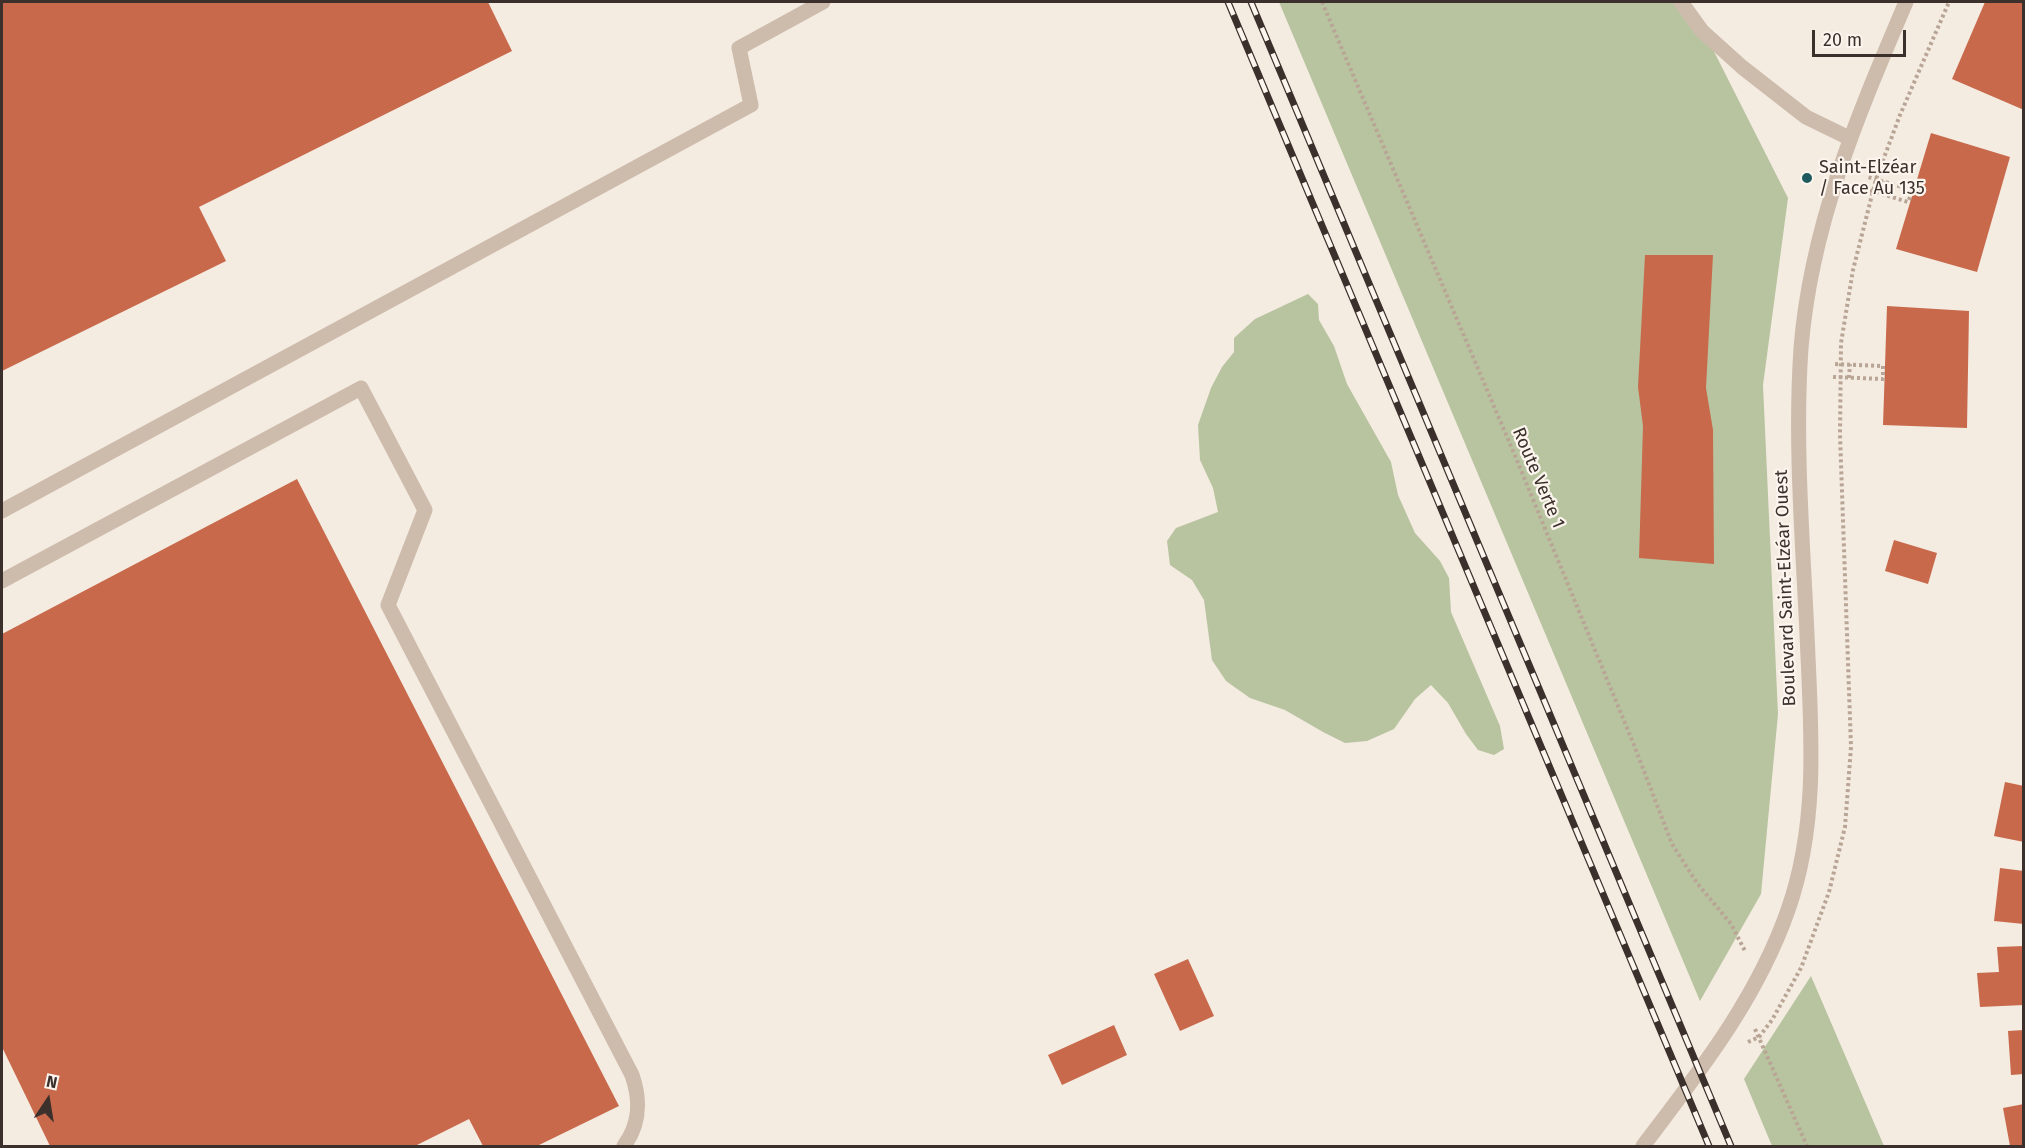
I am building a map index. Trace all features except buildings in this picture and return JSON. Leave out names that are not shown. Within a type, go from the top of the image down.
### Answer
[{"type":"street","points":[[2,511],[751,105],[739,48],[824,2]]},
{"type":"street","points":[[1680,2],[1702,32],[1742,66],[1806,117],[1849,138]]},
{"type":"street","name":"Boulevard Saint-Elzéar Ouest","points":[[1643,1146],[1705,1065],[1751,992],[1782,926],[1797,883],[1809,816],[1811,774],[1800,445],[1801,346],[1816,248],[1833,185],[1849,138],[1906,2]]},
{"type":"street","points":[[2,581],[361,388],[425,510],[388,605],[632,1075],[638,1095],[637,1116],[631,1136],[624,1146]]},
{"type":"path","name":"Route Verte 1","points":[[1322,2],[1516,458],[1634,745],[1672,844],[1697,883],[1731,924],[1747,953]]},
{"type":"path","points":[[1842,496],[1839,378],[1841,343],[1850,287],[1876,178],[1900,114],[1948,2]]},
{"type":"path","points":[[1864,192],[1872,191],[1908,202],[1913,190],[1868,177]]},
{"type":"path","points":[[1880,193],[1884,181]]},
{"type":"path","points":[[1833,377],[1883,379],[1882,366],[1834,364]]},
{"type":"path","points":[[1849,378],[1850,364]]},
{"type":"path","points":[[1760,1037],[1772,1020]]},
{"type":"path","points":[[1755,1027],[1807,1146]]},
{"type":"green space","points":[[1279,2],[1689,2],[1788,198],[1763,385],[1778,714],[1761,894],[1700,1001]]},
{"type":"green space","points":[[1308,294],[1318,304],[1319,320],[1334,346],[1347,384],[1391,462],[1398,495],[1415,533],[1440,561],[1449,578],[1451,612],[1500,726],[1504,749],[1494,755],[1478,750],[1448,703],[1431,685],[1415,699],[1394,729],[1367,741],[1345,743],[1285,710],[1250,698],[1226,681],[1212,660],[1204,600],[1192,580],[1170,565],[1167,541],[1176,528],[1218,512],[1213,488],[1200,460],[1198,425],[1211,388],[1222,367],[1234,352],[1234,338],[1255,319]]},
{"type":"green space","points":[[1811,976],[1884,1146],[1772,1146],[1744,1079]]},
{"type":"railway","points":[[1228,2],[1709,1146]]},
{"type":"railway","points":[[1251,2],[1731,1146]]},
{"type":"place","name":"Saint-Elzéar / Face Au 135","points":[[1807,178]]}]
